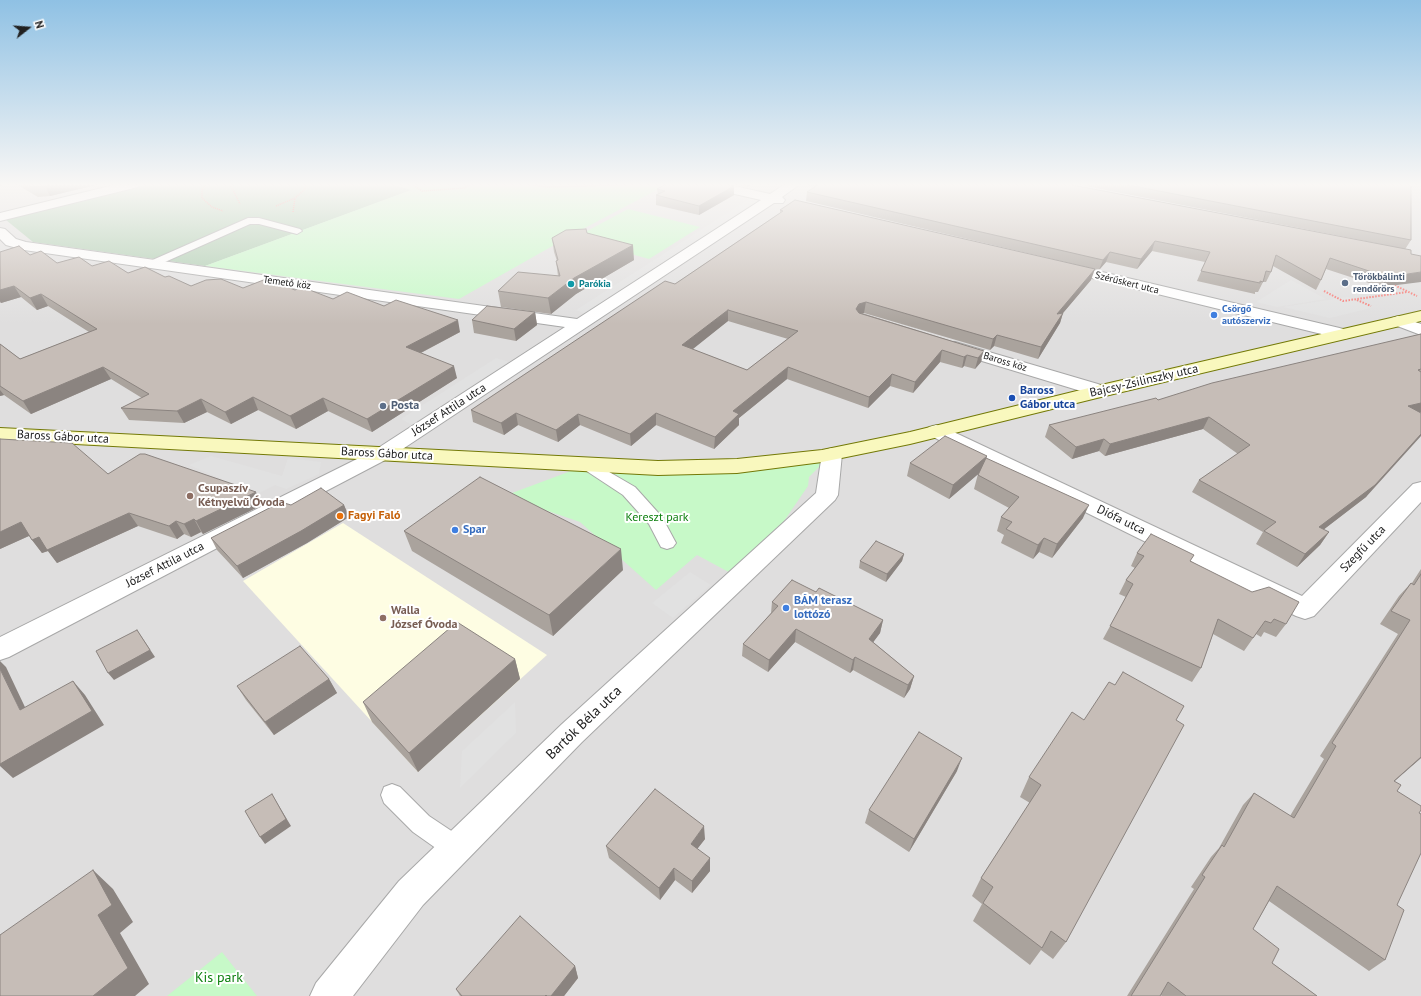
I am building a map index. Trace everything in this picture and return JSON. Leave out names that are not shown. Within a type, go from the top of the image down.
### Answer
[{"type":"main road","name":"Bajcsy-Zsilinszky utca","points":[[773,463],[832,454],[936,431],[1421,316]]},
{"type":"main road","name":"Baross Gábor utca","points":[[0,434],[658,468],[737,466],[773,463]]},
{"type":"street","name":"József Attila utca","points":[[0,649],[382,454],[723,230]]},
{"type":"street","name":"Temető köz","points":[[0,232],[11,242],[24,246],[579,324]]},
{"type":"street","name":"Szérűskert utca","points":[[1050,264],[1342,334]]},
{"type":"street","points":[[1398,321],[1421,330]]},
{"type":"street","name":"Baross köz","points":[[940,342],[1101,391]]},
{"type":"street","name":"Diófa utca","points":[[936,431],[1305,609]]},
{"type":"street","name":"Bartók Béla utca","points":[[329,996],[411,894],[456,848],[572,733],[827,495],[832,454]]},
{"type":"street","name":"Szegfű utca","points":[[1305,609],[1421,489]]},
{"type":"lane","points":[[152,264],[227,230]]},
{"type":"lane","points":[[587,465],[629,491],[656,521],[667,543]]},
{"type":"lane","points":[[392,794],[421,824],[456,848]]},
{"type":"path","points":[[1388,284],[1415,295]]},
{"type":"path","points":[[1324,291],[1343,301],[1407,292]]},
{"type":"path","points":[[1357,299],[1370,306]]},
{"type":"shaded area","points":[[0,230],[1421,230],[1421,996],[0,996]]},
{"type":"shaded area","points":[[19,230],[302,230],[205,266],[33,242]]},
{"type":"shaded area","points":[[700,230],[715,230],[586,314],[576,310]]},
{"type":"shaded area","points":[[1291,280],[1326,299],[1277,307],[1256,302]]},
{"type":"shaded area","points":[[1348,297],[1371,308],[1330,318],[1283,307]]},
{"type":"shaded area","points":[[496,358],[509,362],[412,425],[401,419]]},
{"type":"shaded area","points":[[211,456],[282,476],[288,458],[321,462],[319,474],[286,489],[275,485],[257,494],[189,465]]},
{"type":"shaded area","name":"Walla József Óvoda","points":[[343,523],[547,655],[418,772],[243,581]]},
{"type":"shaded area","points":[[690,572],[711,585],[673,618],[652,603]]},
{"type":"shaded area","points":[[515,702],[516,733],[460,788],[462,751]]},
{"type":"green space","points":[[301,230],[580,230],[459,299],[205,266]]},
{"type":"green space","points":[[588,230],[694,230],[649,259],[574,238]]},
{"type":"green space","name":"Kereszt park","points":[[832,454],[809,477],[808,486],[758,559],[738,577],[697,555],[656,590],[580,522],[504,496],[587,465],[773,463]]},
{"type":"green space","name":"Kis park","points":[[222,952],[257,996],[167,996]]},
{"type":"building","points":[[565,230],[586,230],[587,233],[633,245],[574,278],[548,298],[498,291],[518,272],[560,276],[556,261],[558,260],[552,238]]},
{"type":"building","points":[[754,230],[928,230],[1095,269],[1057,314],[1063,313],[1041,347],[997,335],[993,339],[866,302],[859,304],[856,309],[859,313],[984,351],[978,358],[967,355],[964,357],[942,350],[915,382],[892,374],[869,397],[788,367],[733,411],[739,414],[715,437],[656,413],[630,434],[578,414],[556,430],[516,413],[501,423],[471,410],[665,281],[675,284]],"holes":[[[728,310],[798,331],[747,370],[682,345]]]},
{"type":"building","points":[[975,230],[1309,230],[1411,250],[1411,254],[1421,256],[1421,272],[1387,277],[1330,258],[1321,280],[1276,255],[1271,272],[1266,271],[1263,282],[1260,281],[1260,283],[1201,271],[1210,252],[1155,241],[1141,259],[1110,252],[1103,260]]},
{"type":"building","points":[[1362,230],[1411,230],[1411,240]]},
{"type":"building","points":[[19,246],[30,255],[41,251],[57,263],[79,257],[92,266],[109,261],[128,273],[145,267],[165,277],[169,276],[191,286],[206,280],[221,279],[243,288],[266,279],[295,290],[302,287],[333,299],[347,292],[384,306],[396,300],[458,320],[406,347],[454,366],[367,419],[323,398],[290,416],[253,397],[225,412],[201,399],[177,411],[121,408],[149,394],[103,367],[23,401],[0,386],[0,344],[20,359],[97,329],[41,294],[30,298],[14,286],[0,290],[0,252]]},
{"type":"building","points":[[487,306],[535,312],[514,329],[472,320]]},
{"type":"building","points":[[1421,334],[1421,369],[1418,370],[1421,372],[1421,403],[1408,406],[1421,413],[1421,434],[1375,485],[1319,527],[1329,532],[1305,554],[1264,531],[1276,522],[1199,480],[1250,445],[1209,417],[1110,444],[1104,439],[1076,447],[1049,425],[1156,398],[1158,400],[1212,383]]},
{"type":"building","points":[[945,436],[987,456],[953,485],[910,463]]},
{"type":"building","points":[[0,439],[72,443],[108,474],[140,454],[145,454],[256,492],[196,521],[194,519],[184,524],[176,521],[169,526],[129,513],[47,550],[39,537],[32,540],[21,522],[0,532]]},
{"type":"building","points":[[986,458],[1089,505],[1057,544],[1044,538],[1038,545],[1006,529],[1012,522],[1001,517],[1019,497],[978,475]]},
{"type":"building","points":[[480,477],[621,549],[549,615],[404,531]]},
{"type":"building","points":[[321,488],[344,505],[301,531],[237,566],[211,538],[281,502],[291,505]]},
{"type":"building","points":[[1151,534],[1194,555],[1190,561],[1252,592],[1269,587],[1299,602],[1286,624],[1274,619],[1271,623],[1265,621],[1253,638],[1218,619],[1201,668],[1110,626],[1133,584],[1126,580],[1144,556],[1137,553]]},
{"type":"building","points":[[876,541],[904,554],[887,574],[860,561]]},
{"type":"building","points":[[1421,574],[1421,757],[1394,781],[1401,785],[1397,791],[1421,806],[1419,813],[1421,814],[1421,853],[1397,905],[1404,910],[1385,960],[1277,886],[1253,929],[1279,949],[1272,963],[1317,996],[1186,996],[1168,982],[1160,996],[1131,996],[1205,877],[1202,875],[1222,845],[1224,847],[1254,793],[1294,818],[1336,746],[1332,743],[1410,620],[1391,611],[1411,583],[1414,585]]},
{"type":"building","points":[[792,580],[816,592],[819,588],[883,620],[869,639],[914,676],[908,685],[855,657],[853,660],[796,629],[769,660],[743,644],[778,606],[772,602]]},
{"type":"building","points":[[457,622],[515,659],[409,753],[363,702]]},
{"type":"building","points":[[137,630],[150,650],[108,673],[96,651]]},
{"type":"building","points":[[300,646],[329,679],[265,722],[237,686]]},
{"type":"building","points":[[0,669],[20,710],[73,681],[92,711],[0,764]]},
{"type":"building","points":[[1123,672],[1184,706],[1176,720],[1184,725],[1066,942],[1051,931],[1042,948],[983,903],[993,887],[981,878],[1041,785],[1029,777],[1072,712],[1084,720],[1109,682],[1115,685]]},
{"type":"building","points":[[919,732],[962,758],[914,839],[869,810]]},
{"type":"building","points":[[655,789],[704,826],[691,844],[710,858],[692,881],[674,868],[659,888],[606,846]]},
{"type":"building","points":[[272,794],[286,819],[260,837],[245,811]]},
{"type":"building","points":[[93,870],[112,905],[98,915],[128,968],[93,996],[0,996],[0,935]]},
{"type":"building","points":[[520,916],[575,966],[551,996],[462,996],[456,989]]},
{"type":"place","name":"Törökbálinti rendőrörs","points":[[1345,283]]},
{"type":"place","name":"Parókia","points":[[571,284]]},
{"type":"place","name":"Csörgő autószerviz","points":[[1214,315]]},
{"type":"place","name":"Baross Gábor utca","points":[[1012,398]]},
{"type":"place","name":"Posta","points":[[383,406]]},
{"type":"place","name":"Csupaszív Kétnyelvű Óvoda","points":[[190,496]]},
{"type":"place","name":"Fagyi Faló","points":[[340,516]]},
{"type":"place","name":"Spar","points":[[455,530]]},
{"type":"place","name":"BÁM terasz lottózó","points":[[786,608]]},
{"type":"place","name":"Walla József Óvoda","points":[[383,618]]}]
